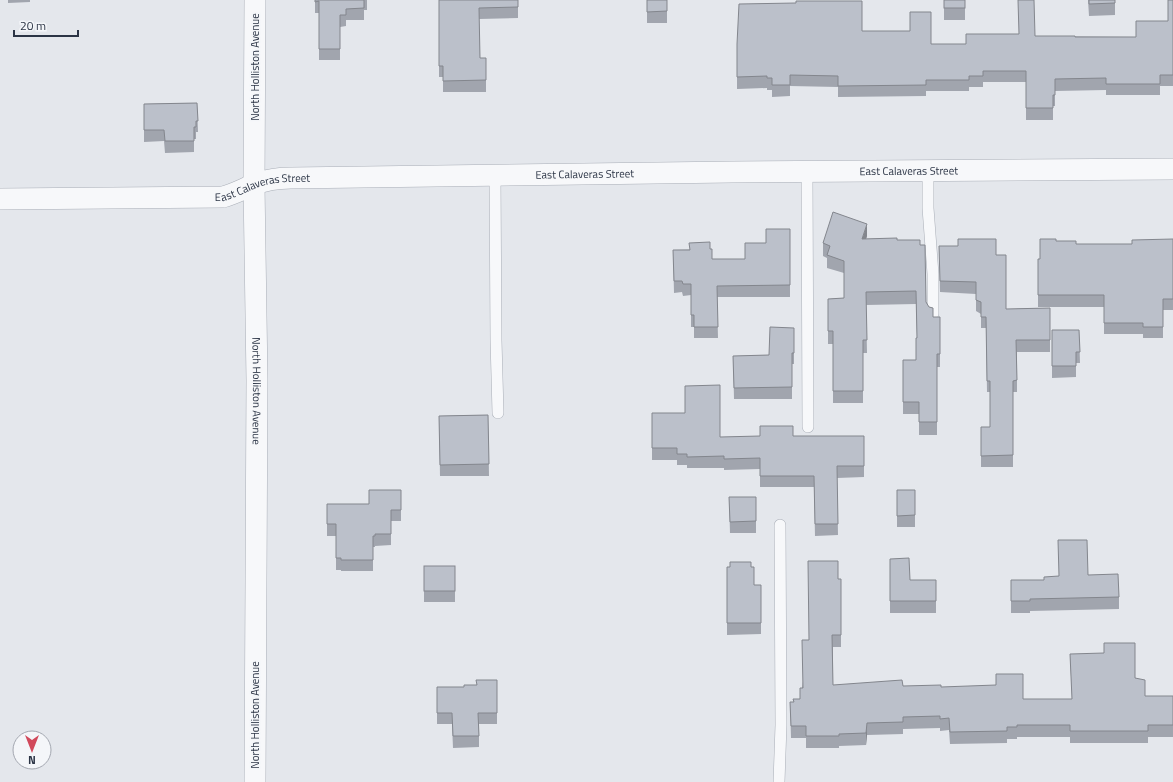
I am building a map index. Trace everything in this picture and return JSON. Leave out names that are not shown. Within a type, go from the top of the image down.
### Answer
[{"type":"street","name":"North Holliston Avenue","points":[[255,0],[254,185],[257,380],[255,782]]},
{"type":"street","name":"East Calaveras Street","points":[[0,199],[223,197],[254,185],[279,178],[807,171],[1173,169]]},
{"type":"lane","points":[[807,171],[808,427]]},
{"type":"lane","points":[[928,171],[928,208],[933,314]]},
{"type":"lane","points":[[495,175],[498,413]]},
{"type":"lane","points":[[780,525],[780,782]]},
{"type":"building","points":[[315,0],[364,0],[364,8],[346,9],[346,15],[340,15],[340,49],[319,49],[319,1],[315,2]]},
{"type":"building","points":[[439,0],[518,0],[518,7],[479,8],[480,58],[486,58],[486,80],[443,81],[443,66],[439,66]]},
{"type":"building","points":[[647,0],[667,0],[667,11],[647,12]]},
{"type":"building","points":[[944,0],[965,0],[965,8],[944,8]]},
{"type":"building","points":[[1018,0],[1034,0],[1035,36],[1136,37],[1136,21],[1168,21],[1168,0],[1173,0],[1173,75],[1160,75],[1160,84],[1106,84],[1106,78],[1055,79],[1053,108],[1026,108],[1026,71],[983,71],[983,76],[969,76],[969,80],[926,80],[926,85],[838,86],[838,76],[790,75],[790,85],[772,85],[772,78],[767,78],[767,76],[737,77],[739,4],[796,3],[796,1],[862,1],[862,31],[910,31],[910,12],[931,12],[931,44],[966,44],[966,34],[1019,34]]},
{"type":"building","points":[[1089,0],[1115,0],[1115,3],[1089,4]]},
{"type":"building","points":[[197,103],[198,121],[196,121],[196,127],[194,127],[194,141],[165,141],[164,130],[144,130],[144,104]]},
{"type":"building","points":[[833,212],[867,224],[862,239],[897,238],[897,240],[920,240],[920,245],[925,245],[926,302],[929,307],[933,308],[933,317],[940,317],[940,354],[937,354],[937,422],[919,422],[919,402],[903,402],[903,360],[916,360],[916,291],[866,292],[867,340],[863,340],[863,391],[833,391],[833,331],[828,331],[828,299],[844,298],[844,261],[827,255],[830,246],[823,243]]},
{"type":"building","points":[[766,229],[790,229],[790,285],[717,286],[718,327],[694,327],[694,315],[691,315],[691,284],[683,284],[682,281],[674,281],[673,250],[690,250],[689,243],[710,242],[712,259],[745,259],[745,243],[766,243]]},
{"type":"building","points":[[958,239],[996,239],[996,255],[1006,255],[1006,309],[1050,308],[1050,340],[1016,340],[1017,380],[1013,381],[1013,455],[981,456],[981,427],[990,427],[990,381],[987,381],[986,317],[981,317],[981,302],[976,300],[976,282],[940,281],[939,246],[958,246]]},
{"type":"building","points":[[1040,239],[1076,241],[1076,244],[1132,244],[1132,240],[1173,239],[1173,299],[1163,299],[1163,327],[1143,327],[1143,323],[1104,323],[1104,295],[1038,295],[1038,259],[1040,259]]},
{"type":"building","points":[[770,327],[794,328],[792,387],[734,388],[733,356],[769,355]]},
{"type":"building","points":[[1052,330],[1079,330],[1080,352],[1076,352],[1076,366],[1052,366]]},
{"type":"building","points":[[720,385],[720,437],[760,436],[760,426],[793,426],[793,436],[864,436],[864,466],[837,466],[838,524],[815,524],[814,476],[760,476],[760,458],[724,459],[724,456],[687,457],[687,454],[677,454],[677,448],[652,448],[652,413],[685,413],[685,386]]},
{"type":"building","points":[[488,415],[489,464],[440,465],[439,416]]},
{"type":"building","points":[[369,490],[401,490],[401,510],[391,510],[391,534],[375,534],[375,536],[373,536],[373,560],[341,560],[341,558],[336,558],[336,524],[327,524],[327,504],[369,504]]},
{"type":"building","points":[[897,490],[915,490],[915,515],[897,516]]},
{"type":"building","points":[[729,497],[756,497],[756,521],[730,522]]},
{"type":"building","points":[[1058,540],[1087,540],[1088,575],[1118,574],[1119,597],[1030,599],[1030,601],[1011,601],[1011,580],[1044,580],[1044,577],[1059,576]]},
{"type":"building","points":[[909,558],[910,580],[936,580],[936,601],[890,601],[890,559]]},
{"type":"building","points":[[808,561],[838,561],[838,579],[841,579],[841,635],[832,635],[833,685],[902,680],[903,686],[941,685],[941,687],[996,685],[996,674],[1023,674],[1023,699],[1072,699],[1070,654],[1104,653],[1104,643],[1135,643],[1135,678],[1145,680],[1145,696],[1173,696],[1173,725],[1148,725],[1148,731],[1070,731],[1070,725],[1017,725],[1017,727],[1007,727],[1007,731],[950,732],[949,718],[940,719],[940,716],[903,717],[903,722],[867,723],[866,733],[839,734],[839,736],[806,736],[806,726],[791,726],[790,702],[794,702],[793,699],[800,699],[800,688],[803,688],[802,640],[809,640]]},
{"type":"building","points":[[730,562],[751,562],[751,567],[754,567],[754,585],[761,585],[761,623],[727,623],[727,567],[730,567]]},
{"type":"building","points":[[424,566],[455,566],[455,591],[424,591]]},
{"type":"building","points":[[476,680],[497,680],[497,713],[478,713],[479,736],[453,736],[452,713],[437,713],[437,687],[464,687],[464,685],[477,685]]}]
